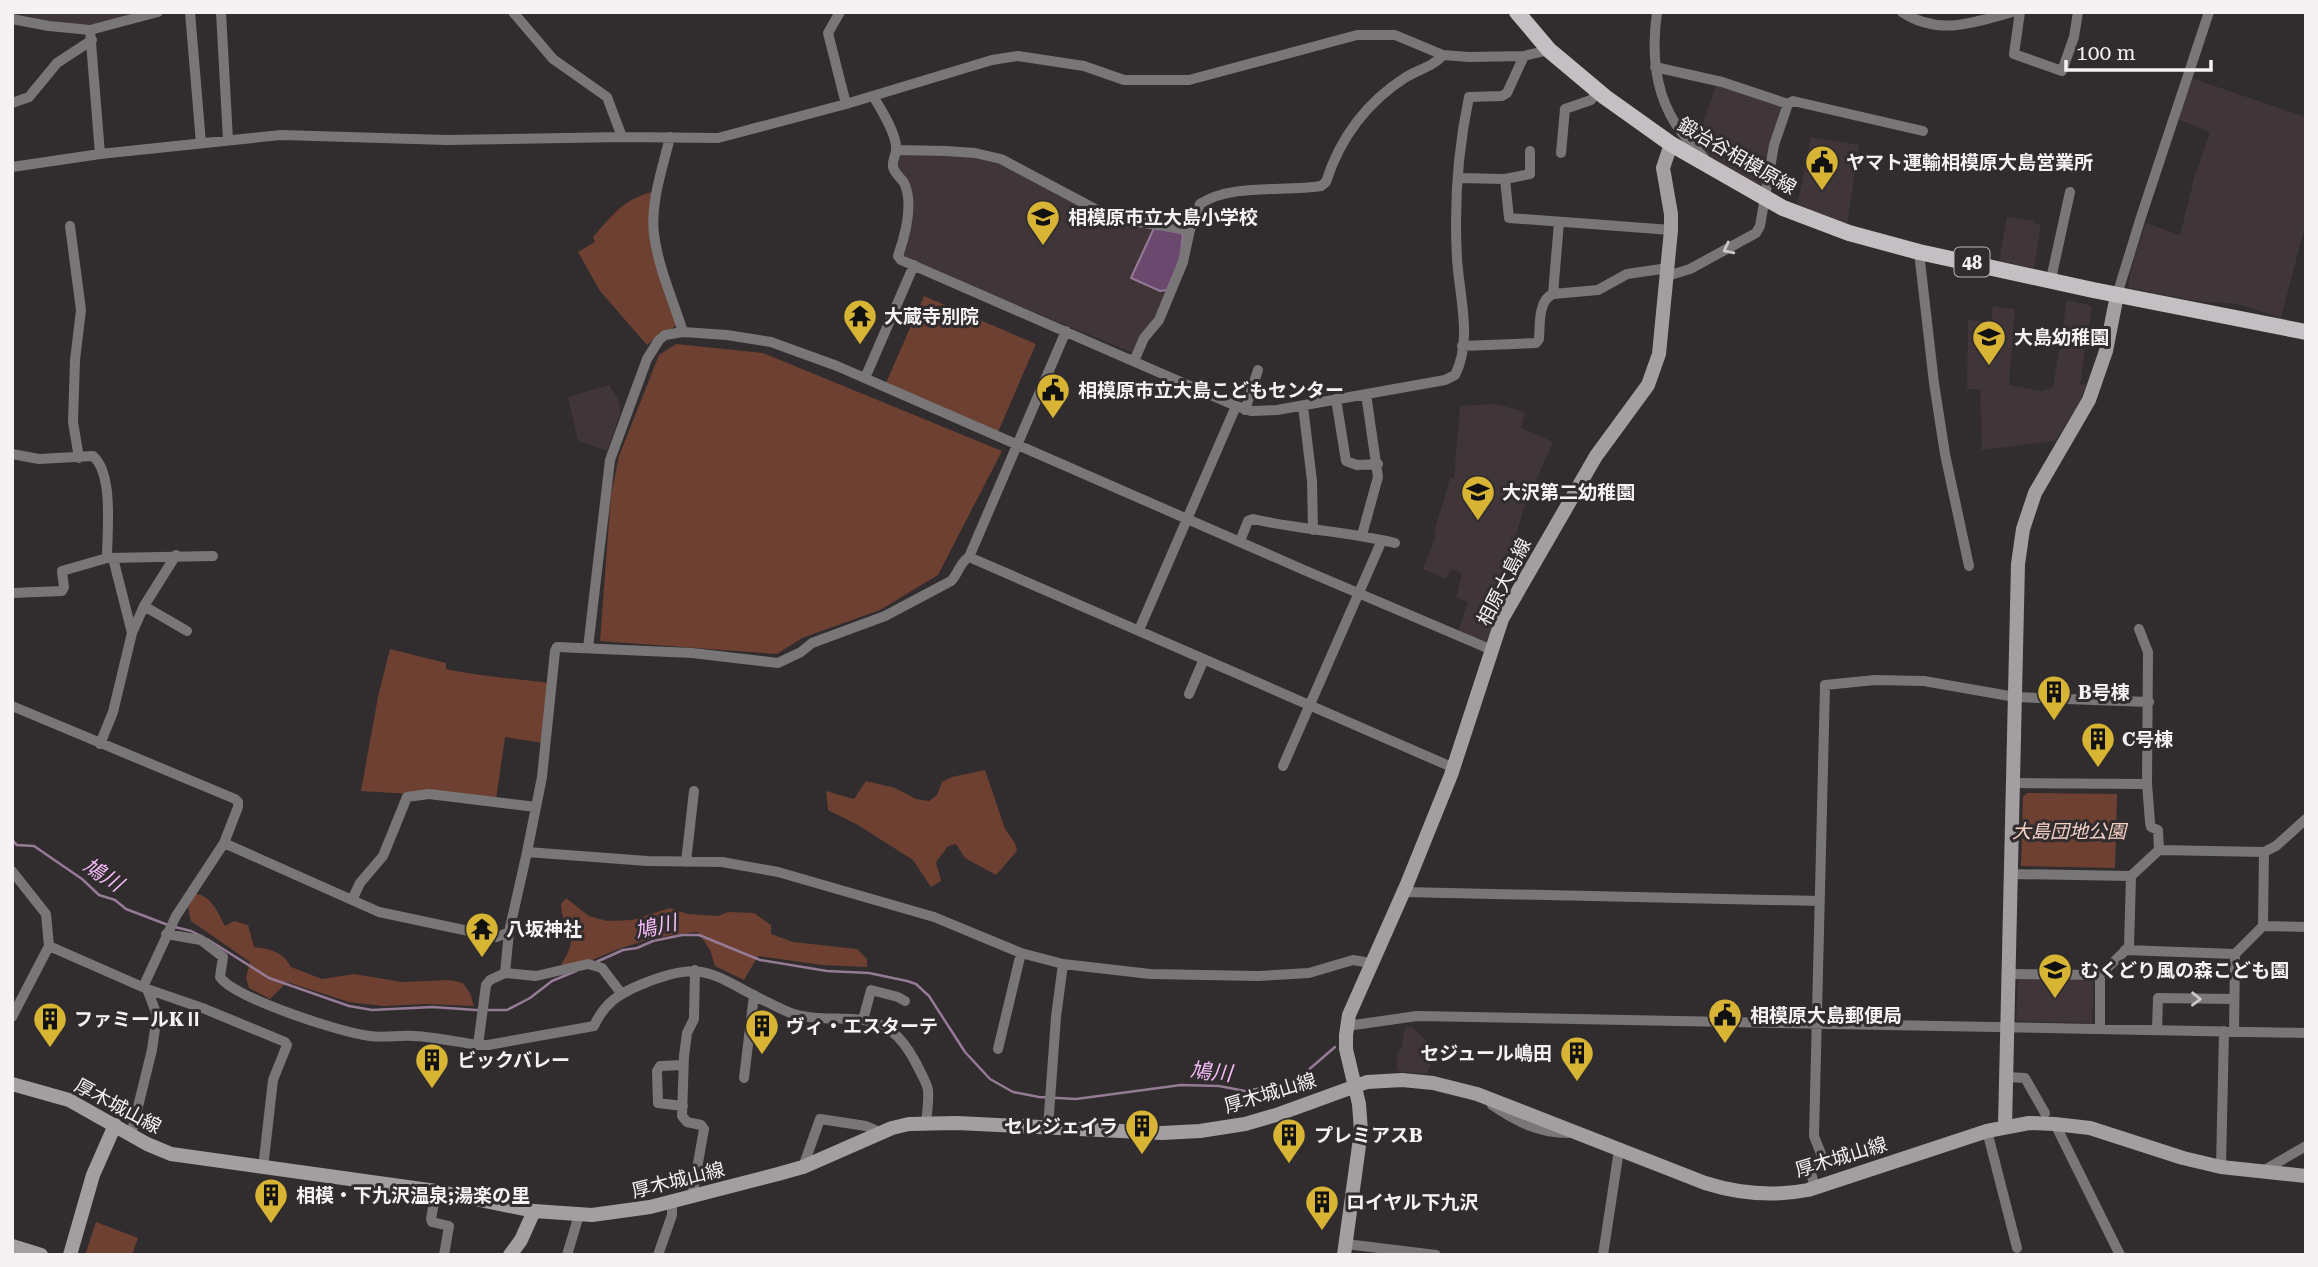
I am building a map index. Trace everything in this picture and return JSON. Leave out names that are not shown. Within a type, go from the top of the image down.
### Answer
[{"type":"main road","name":"鍛冶谷相模原線","points":[[1517,12],[1549,50],[1598,91],[1671,144],[1764,199],[1827,226],[1919,251],[2117,295],[2306,332]]},
{"type":"main road","name":"相原大島線","points":[[1355,1086],[1346,1049],[1347,1026],[1353,1004],[1454,768],[1502,619],[1596,456],[1640,396],[1654,372],[1659,354],[1671,230],[1663,168],[1671,144]]},
{"type":"main road","points":[[2005,1126],[2018,564],[2023,529],[2043,476],[2089,400],[2106,351],[2117,295]]},
{"type":"main road","name":"厚木城山線","points":[[12,1084],[69,1100],[171,1154],[436,1191],[534,1211],[579,1215],[621,1213],[803,1167],[902,1125],[926,1123],[1162,1133],[1224,1128],[1276,1115],[1371,1081],[1412,1080],[1477,1094],[1619,1150],[1737,1192],[1779,1194],[1815,1188],[1987,1130],[2050,1118],[2221,1167],[2306,1177]]},
{"type":"main road","points":[[1345,1249],[1361,1131],[1355,1086]]},
{"type":"main road","points":[[70,1255],[93,1175],[115,1125]]},
{"type":"main road","points":[[510,1255],[522,1240],[534,1211]]},
{"type":"main road","points":[[12,1246],[41,1255]]},
{"type":"street","points":[[12,103],[29,97],[57,64],[91,35],[158,12]]},
{"type":"street","points":[[190,12],[201,143]]},
{"type":"street","points":[[221,12],[228,141]]},
{"type":"street","points":[[513,12],[553,59],[607,97],[622,136]]},
{"type":"street","points":[[841,12],[828,33],[846,104]]},
{"type":"street","points":[[1657,12],[1655,67],[1666,104],[1682,133],[1704,156],[1707,166]]},
{"type":"street","points":[[1902,12],[1927,25],[1957,25],[1976,23],[2012,12]]},
{"type":"street","points":[[2020,12],[2014,54],[2062,71],[2074,37],[2078,12]]},
{"type":"street","points":[[2117,295],[2209,12]]},
{"type":"street","points":[[12,19],[91,35]]},
{"type":"street","points":[[91,35],[100,154]]},
{"type":"street","points":[[12,167],[100,154],[281,135],[447,140],[622,136],[718,138],[846,104],[992,60],[1018,57],[1084,66],[1124,80],[1189,80],[1357,35],[1395,35],[1443,55],[1524,56],[1549,50]]},
{"type":"street","points":[[1134,361],[1144,338],[1159,320],[1183,262],[1190,230],[1200,204],[1217,195],[1313,187],[1326,182],[1343,142],[1365,111],[1408,76],[1437,62],[1443,55]]},
{"type":"street","points":[[873,96],[889,124],[897,150],[893,169],[905,183],[907,200],[904,239],[898,256],[901,260],[1241,408],[1277,410],[1451,378],[1458,370],[1464,332],[1457,256],[1459,177],[1461,138],[1469,97],[1502,96],[1507,93],[1524,56]]},
{"type":"street","points":[[1655,67],[1721,82],[1788,104]]},
{"type":"street","points":[[1561,153],[1565,109],[1591,100],[1598,91]]},
{"type":"street","points":[[1462,346],[1536,343],[1546,297],[1598,290],[1627,274],[1690,269],[1756,233],[1760,226],[1774,145],[1788,104],[1793,101],[1923,131]]},
{"type":"street","points":[[670,138],[656,200],[653,231],[683,332]]},
{"type":"street","points":[[897,150],[975,153],[1001,159],[1112,218],[1190,230]]},
{"type":"street","points":[[1459,177],[1505,179],[1530,174],[1530,151]]},
{"type":"street","points":[[1505,179],[1509,218],[1671,230]]},
{"type":"street","points":[[2051,279],[2070,192]]},
{"type":"street","points":[[1553,294],[1559,222]]},
{"type":"street","points":[[70,226],[81,310],[75,360],[73,422],[79,458]]},
{"type":"street","points":[[1919,251],[1942,430],[1969,566]]},
{"type":"street","points":[[865,378],[914,265]]},
{"type":"street","points":[[505,973],[509,932],[536,807],[555,651],[558,647],[692,653],[778,663],[801,652],[812,643],[885,616],[951,581],[964,560],[969,557],[1066,331]]},
{"type":"street","points":[[588,648],[610,460],[650,352],[665,335],[683,332],[771,342],[837,366],[1492,650]]},
{"type":"street","points":[[1139,629],[1186,517],[1258,370]]},
{"type":"street","points":[[1362,535],[1377,486],[1378,464],[1366,394]]},
{"type":"street","points":[[1336,399],[1346,461],[1357,466],[1378,464]]},
{"type":"street","points":[[1303,406],[1312,481],[1313,530]]},
{"type":"street","points":[[12,454],[38,459],[93,456],[100,462],[107,494],[110,558],[132,633]]},
{"type":"street","points":[[1240,541],[1248,521],[1253,519],[1313,530],[1362,535],[1395,543]]},
{"type":"street","points":[[1283,766],[1382,540]]},
{"type":"street","points":[[100,744],[113,712],[132,633],[144,606],[176,555]]},
{"type":"street","points":[[12,593],[62,591],[62,571],[110,558],[213,556]]},
{"type":"street","points":[[969,557],[1454,768]]},
{"type":"street","points":[[144,606],[187,631]]},
{"type":"street","points":[[2139,629],[2148,652],[2147,783],[2150,822],[2151,827],[2158,830],[2159,850]]},
{"type":"street","points":[[1189,694],[1204,659]]},
{"type":"street","points":[[1815,1188],[1810,1169],[1825,1164],[1815,1138],[1825,685],[1875,680],[1924,681],[2015,697],[2148,702]]},
{"type":"street","points":[[12,706],[239,802],[223,843],[167,933],[145,988],[157,1015],[152,1050],[131,1135]]},
{"type":"street","points":[[2012,783],[2147,783]]},
{"type":"street","points":[[686,862],[694,790]]},
{"type":"street","points":[[352,900],[360,883],[383,856],[407,797],[429,794],[536,807]]},
{"type":"street","points":[[2010,874],[2131,876],[2159,850],[2264,852],[2276,846],[2306,819]]},
{"type":"street","points":[[223,843],[379,912],[497,937],[509,932]]},
{"type":"street","points":[[527,852],[731,863],[820,882],[941,919],[1021,953],[1063,964],[1150,974],[1258,976],[1309,973],[1353,960],[1371,962]]},
{"type":"street","points":[[2221,1167],[2235,954],[2263,926],[2264,852]]},
{"type":"street","points":[[12,871],[46,914],[49,946],[12,1017]]},
{"type":"street","points":[[2100,1028],[2100,975],[2129,947],[2131,876]]},
{"type":"street","points":[[1403,892],[1820,901]]},
{"type":"street","points":[[2263,926],[2306,927]]},
{"type":"street","points":[[167,933],[201,940],[223,957],[220,977],[223,981],[252,998],[310,1019],[370,1037],[414,1036],[478,1045],[594,1026],[603,1009],[621,993],[666,976],[695,970],[726,979],[796,1015],[863,1020],[885,1026],[900,1038],[909,1051],[927,1087],[926,1123]]},
{"type":"street","points":[[49,946],[145,988],[285,1042],[287,1045],[273,1080],[263,1168]]},
{"type":"street","points":[[2125,950],[2235,954]]},
{"type":"street","points":[[998,1049],[1021,953]]},
{"type":"street","points":[[1048,1128],[1056,1017],[1063,964]]},
{"type":"street","points":[[478,1045],[488,982],[505,973],[537,976],[594,965],[611,977],[621,993]]},
{"type":"street","points":[[692,1196],[704,1129],[701,1125],[683,1120],[682,1106],[687,1032],[694,1019],[695,970]]},
{"type":"street","points":[[2008,974],[2100,975]]},
{"type":"street","points":[[863,1020],[872,990],[905,1001]]},
{"type":"street","points":[[744,1078],[754,995]]},
{"type":"street","points":[[2157,1031],[2158,998],[2234,999]]},
{"type":"street","points":[[1347,1026],[1417,1016],[2306,1033]]},
{"type":"street","points":[[682,1106],[658,1103],[657,1071],[660,1066],[683,1065]]},
{"type":"street","points":[[2006,1077],[2025,1078],[2050,1118],[2120,1255]]},
{"type":"street","points":[[803,1167],[820,1119],[866,1126],[882,1133]]},
{"type":"street","points":[[1987,1130],[2017,1248]]},
{"type":"street","points":[[2260,1172],[2306,1146]]},
{"type":"street","points":[[1603,1255],[1619,1150]]},
{"type":"street","points":[[436,1191],[432,1222],[449,1226],[444,1255]]},
{"type":"street","points":[[658,1255],[672,1215],[672,1202]]},
{"type":"street","points":[[567,1255],[579,1215]]},
{"type":"street","points":[[1345,1249],[1436,1255]]},
{"type":"shaded area","points":[[12,12],[142,12],[96,24],[78,25]]},
{"type":"shaded area","points":[[2191,78],[2306,117],[2306,222],[2281,318],[2238,304],[2196,301],[2130,288],[2128,284],[2146,223],[2180,235],[2195,175],[2210,132],[2177,119]]},
{"type":"shaded area","points":[[1717,83],[1784,108],[1763,186],[1759,188],[1713,160],[1696,143]]},
{"type":"shaded area","points":[[1811,137],[1859,145],[1847,225],[1797,206]]},
{"type":"shaded area","name":"相模原市立大島小学校","points":[[902,153],[963,155],[1000,162],[1112,221],[1182,233],[1180,260],[1157,314],[1140,337],[1133,353],[904,258],[902,254],[910,201],[897,170],[898,157]]},
{"type":"shaded area","points":[[2007,217],[2035,221],[2035,224],[2041,225],[2034,268],[1999,261]]},
{"type":"shaded area","points":[[1154,228],[1183,235],[1180,260],[1167,290],[1160,291],[1131,278]]},
{"type":"shaded area","name":"大島幼稚園","points":[[2067,300],[2092,306],[2080,384],[2087,385],[2077,407],[2055,441],[1982,450],[1980,389],[1967,389],[1968,320],[1991,322],[1993,306],[2015,309],[2009,385],[2042,391],[2053,387]]},
{"type":"shaded area","points":[[609,385],[618,399],[621,412],[607,451],[578,441],[568,397]]},
{"type":"shaded area","name":"大沢第二幼稚園","points":[[1495,404],[1525,412],[1521,428],[1553,442],[1523,511],[1510,556],[1490,596],[1502,600],[1487,643],[1458,631],[1468,602],[1456,597],[1462,574],[1451,569],[1446,579],[1423,569],[1436,535],[1434,532],[1450,478],[1454,478],[1460,406]]},
{"type":"shaded area","name":"むくどり風の森こども園","points":[[2018,979],[2094,980],[2092,1023],[2016,1021]]},
{"type":"shaded area","points":[[1412,1027],[1438,1051],[1426,1074],[1397,1071],[1397,1053],[1401,1049],[1405,1028]]},
{"type":"green space","points":[[652,192],[650,208],[677,324],[647,345],[600,291],[578,252],[595,242],[593,237],[619,209],[633,199]]},
{"type":"green space","points":[[924,296],[1036,344],[998,432],[886,383]]},
{"type":"green space","points":[[676,344],[763,353],[1002,451],[938,575],[880,610],[802,638],[777,654],[600,641],[611,495],[619,456],[659,355]]},
{"type":"green space","points":[[390,649],[446,663],[446,669],[549,683],[543,743],[505,737],[496,799],[361,791],[378,697]]},
{"type":"green space","points":[[985,770],[1005,829],[1017,851],[996,875],[965,858],[956,844],[948,846],[936,862],[941,881],[931,887],[913,860],[858,825],[828,810],[826,791],[854,799],[866,781],[895,788],[916,799],[929,801],[937,795],[942,782],[952,777]]},
{"type":"green space","name":"大島団地公園","points":[[2027,793],[2117,794],[2115,868],[2021,866],[2023,797]]},
{"type":"green space","points":[[194,894],[209,901],[225,926],[234,921],[248,925],[254,947],[276,952],[291,967],[322,979],[354,974],[402,982],[450,980],[463,983],[474,1006],[383,1006],[349,1002],[287,982],[270,999],[249,988],[246,978],[250,962],[191,921],[188,907]]},
{"type":"green space","points":[[566,898],[589,916],[607,921],[632,920],[670,908],[688,914],[718,916],[728,912],[754,913],[771,925],[771,934],[793,942],[857,949],[867,959],[867,967],[822,965],[758,956],[744,980],[715,966],[710,950],[698,932],[665,936],[634,944],[574,969],[561,965],[571,945],[570,933],[562,914],[561,904]]},
{"type":"green space","points":[[96,1222],[138,1238],[132,1255],[85,1255]]},
{"type":"waterway","name":"鳩川","points":[[12,840],[17,845],[34,846],[82,879],[99,895],[168,925]]},
{"type":"waterway","name":"鳩川","points":[[175,927],[201,936]]},
{"type":"waterway","name":"鳩川","points":[[594,963],[653,941],[682,935],[699,935],[760,960],[827,971],[869,973],[907,981],[916,984],[929,996],[965,1052],[990,1079],[1013,1092],[1039,1097],[1076,1099],[1181,1085],[1219,1086],[1245,1091],[1286,1084],[1306,1072],[1335,1047]]},
{"type":"waterway","name":"鳩川","points":[[207,939],[269,978],[349,1006],[372,1010],[433,1007],[507,1010],[530,998],[552,981],[576,971]]},
{"type":"place","name":"ヤマト運輸相模原大島営業所","points":[[1822,192]]},
{"type":"place","name":"相模原市立大島小学校","points":[[1043,247]]},
{"type":"place","name":"大蔵寺別院","points":[[860,346]]},
{"type":"place","name":"大島幼稚園","points":[[1989,367]]},
{"type":"place","name":"相模原市立大島こどもセンター","points":[[1053,420]]},
{"type":"place","name":"大沢第二幼稚園","points":[[1478,522]]},
{"type":"place","name":"B号棟","points":[[2054,722]]},
{"type":"place","name":"C号棟","points":[[2098,769]]},
{"type":"place","name":"八坂神社","points":[[482,959]]},
{"type":"place","name":"むくどり風の森こども園","points":[[2055,1000]]},
{"type":"place","name":"相模原大島郵便局","points":[[1725,1045]]},
{"type":"place","name":"ファミールKⅡ","points":[[50,1049]]},
{"type":"place","name":"ヴィ・エスターテ","points":[[762,1056]]},
{"type":"place","name":"セジュール嶋田","points":[[1577,1083]]},
{"type":"place","name":"ビックバレー","points":[[432,1090]]},
{"type":"place","name":"セレジェイラ","points":[[1142,1156]]},
{"type":"place","name":"プレミアスB","points":[[1289,1165]]},
{"type":"place","name":"相模・下九沢温泉;湯楽の里","points":[[271,1225]]},
{"type":"place","name":"ロイヤル下九沢","points":[[1322,1232]]}]
